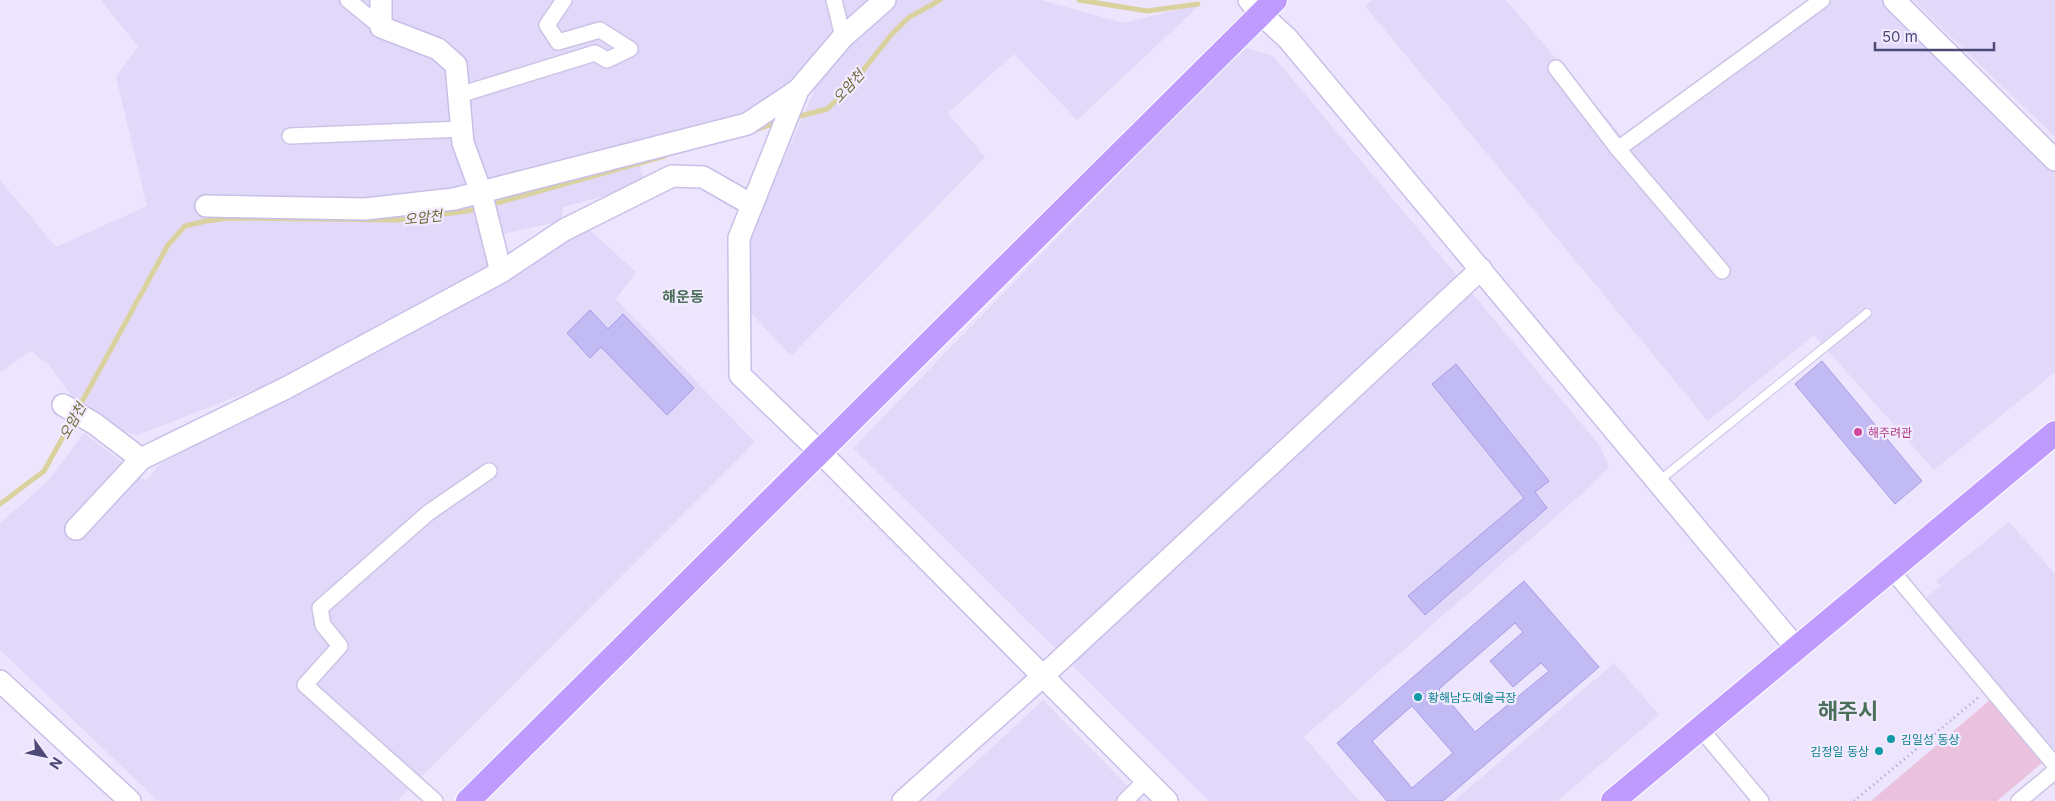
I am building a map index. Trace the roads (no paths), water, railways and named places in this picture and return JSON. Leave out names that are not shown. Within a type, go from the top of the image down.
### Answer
[{"type":"main road","points":[[468,801],[820,452],[1262,5]]},
{"type":"main road","points":[[1613,801],[2055,433]]},
{"type":"street","points":[[348,0],[381,27],[438,49],[456,65],[463,143],[484,202],[501,272]]},
{"type":"street","points":[[381,0],[381,27]]},
{"type":"street","points":[[458,94],[595,53],[607,60],[630,49],[600,30],[558,42],[548,25],[564,0]]},
{"type":"street","points":[[834,0],[843,37]]},
{"type":"street","points":[[885,0],[843,37],[795,99],[739,238],[740,375],[820,452],[1167,801]]},
{"type":"street","points":[[1618,149],[1822,0]]},
{"type":"street","points":[[1894,0],[2055,160]]},
{"type":"street","points":[[1262,5],[1288,39],[1797,649]]},
{"type":"street","points":[[1556,68],[1618,149],[1722,271]]},
{"type":"street","points":[[206,206],[366,209],[454,199],[484,202],[747,124],[795,99]]},
{"type":"street","points":[[290,136],[462,129]]},
{"type":"street","points":[[76,529],[141,459],[286,388],[501,272],[564,230],[672,176],[703,177],[752,205]]},
{"type":"street","points":[[911,799],[1481,269]]},
{"type":"street","points":[[63,405],[95,424],[141,459]]},
{"type":"street","points":[[435,801],[305,685],[340,646],[322,625],[320,608],[428,513],[489,471]]},
{"type":"street","points":[[1891,570],[2055,765]]},
{"type":"street","points":[[0,681],[130,801]]},
{"type":"street","points":[[1700,728],[1761,801]]},
{"type":"street","points":[[2019,801],[2055,771]]},
{"type":"street","points":[[1124,801],[1146,780]]},
{"type":"lane","points":[[1658,482],[1867,313]]},
{"type":"waterway","name":"오암천","points":[[793,118],[827,109],[846,92],[891,35],[908,18],[940,0]]},
{"type":"waterway","name":"오암천","points":[[1079,0],[1147,11],[1198,4]]},
{"type":"waterway","name":"오암천","points":[[757,129],[780,122]]},
{"type":"waterway","name":"오암천","points":[[490,205],[665,156]]},
{"type":"waterway","name":"오암천","points":[[78,409],[168,245],[185,226],[229,218],[398,220],[479,208]]},
{"type":"waterway","name":"오암천","points":[[0,504],[44,471],[74,417]]},
{"type":"place","name":"해주려관","points":[[1858,432]]},
{"type":"place","name":"황해남도예술극장","points":[[1418,697]]},
{"type":"place","name":"김일성 동상","points":[[1891,739]]},
{"type":"place","name":"김정일 동상","points":[[1879,751]]},
{"type":"district","name":"해운동","points":[[683,296]]},
{"type":"district","name":"해주시","points":[[1848,711]]}]
